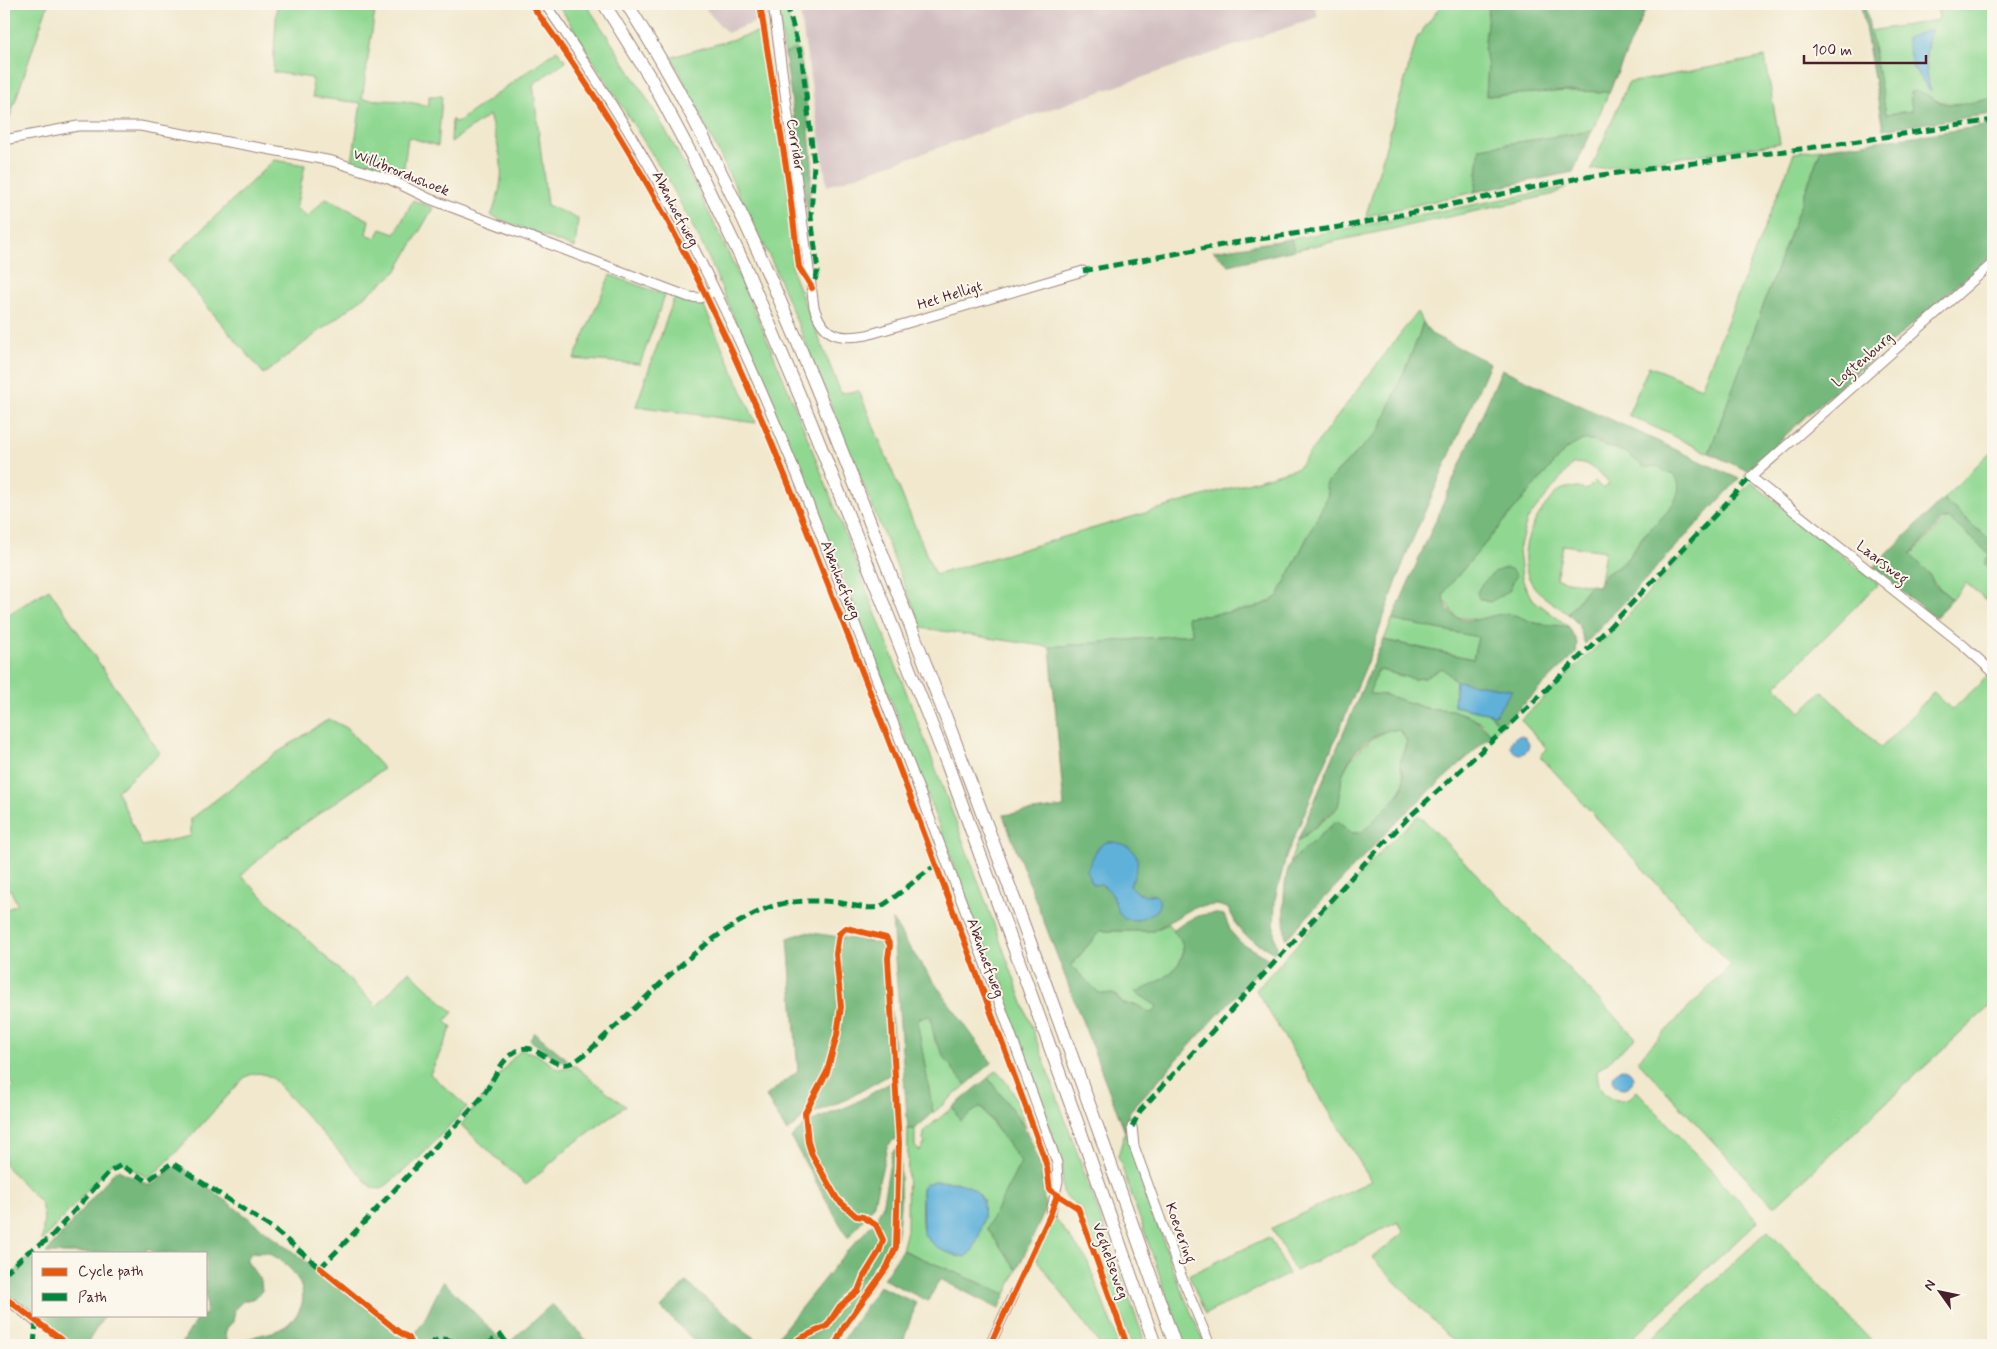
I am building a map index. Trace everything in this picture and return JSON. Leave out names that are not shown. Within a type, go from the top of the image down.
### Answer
[{"type":"highway","points":[[604,4],[651,79],[692,156],[744,264],[810,420],[948,766],[1080,1127],[1155,1345]]},
{"type":"highway","points":[[627,4],[675,84],[714,155],[760,252],[816,385],[1042,972],[1175,1345]]},
{"type":"street","name":"Abenhoefweg","points":[[545,4],[636,144],[678,217],[716,291],[775,424],[982,953],[1057,1163],[1057,1195],[1051,1213]]},
{"type":"street","name":"Corridor","points":[[773,4],[814,307],[818,319],[825,329]]},
{"type":"street","name":"Willibrordushoek","points":[[4,140],[78,126],[140,126],[332,161],[389,179],[430,199],[689,297],[700,298],[716,291]]},
{"type":"street","name":"Logtenburg","points":[[1751,477],[1993,263]]},
{"type":"street","name":"Het Helligt","points":[[825,329],[840,337],[866,335],[1083,271]]},
{"type":"street","name":"Laarsweg","points":[[1751,477],[1963,645],[1993,672]]},
{"type":"street","name":"Koevering","points":[[1132,1127],[1134,1146],[1180,1273],[1210,1345]]},
{"type":"street","points":[[990,1345],[1014,1294]]},
{"type":"street","points":[[4,1297],[36,1322]]},
{"type":"shaded area","points":[[701,4],[1314,4],[1318,17],[827,186],[799,5],[727,33]]},
{"type":"green space","points":[[4,4],[48,4],[4,134]]},
{"type":"green space","points":[[277,4],[376,4],[362,99],[403,101],[429,106],[429,96],[442,96],[438,146],[408,137],[402,181],[352,162],[361,103],[313,97],[312,78],[273,72]]},
{"type":"green space","points":[[558,4],[586,4],[638,84],[674,145],[713,221],[764,332],[811,446],[947,798],[1048,1071],[1146,1345],[1132,1345],[1081,1209],[1063,1194],[1062,1166],[1055,1143],[939,826],[845,580],[707,254],[670,183]]},
{"type":"green space","points":[[777,4],[785,4],[797,50],[785,54]]},
{"type":"green space","points":[[1442,4],[1489,4],[1484,51],[1488,65],[1486,96],[1568,91],[1609,92],[1592,131],[1480,148],[1475,192],[1366,216],[1417,38]]},
{"type":"green space","points":[[1489,4],[1648,4],[1609,92],[1568,91],[1486,96],[1488,65],[1484,51]]},
{"type":"green space","points":[[1861,4],[1865,4],[1886,114],[1912,111],[1910,92],[1915,91],[1946,104],[1964,104],[1993,98],[1993,114],[1883,129]]},
{"type":"green space","points":[[1937,4],[1993,4],[1993,98],[1969,103],[1951,103],[1933,100],[1910,92],[1912,111],[1886,114],[1870,31],[1939,20]],"holes":[[[1931,29],[1926,60],[1930,91],[1913,68]]]},
{"type":"green space","points":[[762,31],[787,174],[793,274],[841,393],[859,391],[935,575],[1298,468],[1417,312],[1423,322],[1418,338],[1380,430],[1325,484],[1328,494],[1326,500],[1278,596],[1269,602],[1248,609],[1188,617],[1193,634],[1050,647],[922,628],[774,266],[672,57]]},
{"type":"green space","points":[[557,50],[566,61],[533,84],[547,205],[578,219],[575,248],[491,216],[500,188],[501,166],[500,155],[489,115],[451,142],[452,119],[454,122],[459,121]]},
{"type":"green space","points":[[792,50],[799,51],[804,78],[812,163],[808,217],[785,54]]},
{"type":"green space","points":[[1765,57],[1780,143],[1591,170],[1628,83]]},
{"type":"green space","points":[[1993,125],[1993,254],[1807,415],[1748,471],[1709,453],[1821,149]]},
{"type":"green space","points":[[1592,131],[1573,172],[1475,192],[1480,148]]},
{"type":"green space","points":[[1821,149],[1709,453],[1628,415],[1649,366],[1701,388],[1794,153]]},
{"type":"green space","points":[[274,160],[305,165],[296,208],[307,217],[326,198],[369,220],[366,234],[376,238],[381,229],[395,234],[413,200],[433,208],[396,272],[264,374],[169,261]]},
{"type":"green space","points":[[1568,187],[1551,195],[1294,250],[1291,239]]},
{"type":"green space","points":[[1291,239],[1294,250],[1229,265],[1213,251]]},
{"type":"green space","points":[[610,275],[665,295],[640,364],[574,359]]},
{"type":"green space","points":[[674,298],[687,303],[702,302],[756,423],[636,406]]},
{"type":"green space","points":[[1423,322],[1431,334],[1490,363],[1408,550],[1366,666],[1286,857],[1275,899],[1274,935],[1277,948],[1274,953],[1246,936],[1238,927],[1228,908],[1217,905],[1195,907],[1153,931],[1100,931],[1071,965],[1099,993],[1114,994],[1123,1004],[1137,1005],[1150,1013],[1154,1012],[1157,1006],[1135,992],[1145,989],[1174,969],[1180,961],[1183,951],[1181,941],[1173,931],[1191,919],[1209,914],[1224,915],[1231,932],[1241,943],[1269,959],[1130,1111],[1125,1132],[1003,815],[1064,807],[1050,647],[1193,634],[1187,617],[1248,609],[1269,602],[1278,596],[1326,500],[1328,494],[1325,484],[1380,430]],"holes":[[[1095,855],[1135,873],[1130,885],[1132,888],[1141,894],[1155,895],[1117,907],[1112,892],[1101,884],[1093,861]]]},
{"type":"green space","points":[[1502,369],[1739,479],[1585,644],[1578,624],[1568,614],[1590,585],[1598,586],[1606,575],[1628,558],[1642,538],[1675,500],[1678,492],[1678,483],[1674,475],[1665,472],[1659,466],[1644,467],[1627,453],[1594,440],[1583,440],[1565,450],[1449,586],[1443,598],[1444,603],[1452,614],[1460,619],[1475,620],[1509,614],[1539,624],[1569,627],[1577,643],[1576,653],[1501,726],[1490,714],[1495,715],[1511,690],[1456,681],[1442,668],[1425,678],[1413,679],[1381,670],[1377,672],[1369,694],[1386,695],[1425,708],[1452,710],[1473,718],[1492,735],[1401,817],[1286,939],[1284,923],[1285,888],[1288,869],[1291,863],[1334,823],[1338,822],[1351,833],[1361,833],[1397,797],[1403,788],[1404,777],[1400,764],[1407,742],[1401,731],[1392,730],[1374,736],[1357,750],[1345,767],[1338,807],[1297,842],[1383,640],[1473,659],[1478,637],[1392,620]]},
{"type":"green space","points":[[1586,439],[1627,453],[1640,464],[1648,467],[1659,466],[1675,476],[1680,487],[1674,503],[1662,518],[1643,536],[1624,562],[1600,581],[1605,551],[1563,545],[1556,579],[1590,585],[1568,614],[1534,587],[1527,572],[1525,553],[1534,524],[1544,507],[1557,492],[1569,488],[1586,490],[1595,481],[1603,489],[1609,484],[1602,475],[1584,463],[1572,464],[1527,520],[1519,549],[1522,579],[1531,598],[1569,627],[1534,623],[1507,614],[1479,620],[1456,617],[1443,599],[1443,594],[1565,450],[1577,442]]},
{"type":"green space","points":[[1993,449],[1993,543],[1943,499]]},
{"type":"green space","points":[[1751,482],[1878,584],[1776,686],[1801,712],[1822,691],[1881,748],[1934,692],[1952,710],[1990,674],[1993,677],[1993,1003],[1774,1207],[1637,1060],[1731,965],[1540,756],[1547,749],[1521,720],[1612,632]]},
{"type":"green space","points":[[1943,499],[1993,543],[1993,566],[1991,569],[1984,563],[1989,556],[1988,553],[1953,522],[1948,518],[1942,521],[1910,554],[1928,572],[1934,584],[1952,599],[1935,618],[1873,568]]},
{"type":"green space","points":[[1948,518],[1989,553],[1990,569],[1993,566],[1993,606],[1966,583],[1952,599],[1910,555]]},
{"type":"green space","points":[[1506,568],[1511,569],[1516,576],[1509,591],[1490,602],[1479,599],[1477,592],[1482,584],[1497,571]]},
{"type":"green space","points":[[49,589],[160,753],[117,791],[142,846],[191,836],[191,819],[272,756],[329,719],[347,728],[382,767],[382,770],[278,842],[241,876],[377,1006],[409,971],[453,1012],[445,1021],[452,1027],[430,1074],[467,1107],[421,1156],[382,1189],[372,1188],[274,1080],[267,1075],[256,1073],[244,1078],[170,1159],[151,1177],[146,1177],[119,1161],[111,1164],[42,1241],[44,1217],[41,1203],[4,1164],[4,1099],[13,1085],[4,1077],[4,911],[17,904],[10,889],[4,891],[4,617]]},
{"type":"green space","points":[[1392,620],[1478,637],[1473,659],[1384,640]]},
{"type":"green space","points":[[1442,668],[1456,681],[1454,706],[1490,714],[1501,726],[1492,735],[1481,723],[1467,715],[1448,710],[1425,708],[1386,695],[1368,694],[1373,676],[1380,670],[1413,679],[1425,678]]},
{"type":"green space","points":[[1389,729],[1401,731],[1407,742],[1401,757],[1404,784],[1397,797],[1361,833],[1351,833],[1343,826],[1334,823],[1290,863],[1297,842],[1334,812],[1339,802],[1342,775],[1350,760],[1370,740]]},
{"type":"green space","points":[[1419,815],[1636,1038],[1597,1071],[1599,1084],[1605,1095],[1620,1100],[1629,1098],[1637,1091],[1758,1221],[1625,1345],[1457,1345],[1372,1258],[1404,1232],[1398,1222],[1295,1271],[1272,1228],[1371,1181],[1256,990],[1385,847]]},
{"type":"green space","points":[[892,919],[909,947],[992,1063],[966,1085],[942,1053],[934,1035],[931,1016],[919,1018],[917,1020],[933,1113],[915,1129],[908,1129]]},
{"type":"green space","points":[[1168,924],[1179,936],[1183,946],[1182,956],[1178,964],[1163,979],[1154,985],[1136,992],[1155,1004],[1157,1007],[1154,1012],[1150,1013],[1137,1005],[1123,1004],[1116,995],[1102,994],[1092,989],[1071,966],[1100,931],[1153,931]]},
{"type":"green space","points":[[806,932],[885,944],[896,1071],[847,1099],[804,1117],[787,1132],[766,1096],[798,1071],[788,938]]},
{"type":"green space","points":[[929,1015],[931,1016],[935,1042],[966,1085],[933,1113],[917,1020]]},
{"type":"green space","points":[[534,1033],[568,1060],[559,1061],[530,1040]]},
{"type":"green space","points":[[521,1050],[536,1054],[560,1070],[575,1066],[625,1106],[569,1147],[526,1185],[461,1125]]},
{"type":"green space","points":[[997,1070],[1013,1092],[1026,1128],[988,1078]]},
{"type":"green space","points":[[988,1078],[1012,1109],[1025,1130],[1036,1154],[1042,1178],[1046,1209],[1017,1270],[987,1228],[1021,1162],[981,1106],[960,1121],[953,1107]]},
{"type":"green space","points":[[897,1079],[900,1139],[893,1140],[887,1147],[873,1207],[848,1238],[791,1138],[807,1123],[851,1105]]},
{"type":"green space","points":[[980,1106],[1021,1162],[987,1228],[1017,1270],[1006,1294],[902,1250],[907,1230],[908,1129],[915,1129],[915,1147],[920,1151],[925,1143],[923,1139],[925,1130],[953,1107],[960,1121]],"holes":[[[956,1182],[973,1189],[984,1200],[959,1257],[935,1245],[924,1233],[922,1225],[922,1189]]]},
{"type":"green space","points":[[1125,1132],[1134,1146],[1172,1268],[1205,1345],[1184,1345],[1118,1156]]},
{"type":"green space","points":[[900,1147],[898,1226],[892,1248],[877,1276],[830,1345],[771,1345],[842,1257],[875,1221],[882,1207],[892,1152]]},
{"type":"green space","points":[[180,1166],[410,1341],[424,1321],[443,1281],[506,1345],[241,1345],[254,1337],[285,1327],[299,1311],[303,1294],[296,1277],[284,1263],[268,1253],[252,1252],[246,1260],[261,1281],[262,1291],[255,1298],[243,1301],[235,1309],[233,1322],[227,1328],[225,1334],[229,1345],[181,1345],[198,1316],[208,1316],[208,1252],[154,1252],[148,1248],[146,1252],[47,1252],[115,1171],[118,1170],[149,1185],[158,1181],[175,1167]]},
{"type":"green space","points":[[1051,1213],[1087,1260],[1119,1345],[1100,1345],[1035,1257],[1052,1218]]},
{"type":"green space","points":[[1768,1231],[1875,1345],[1644,1345]]},
{"type":"green space","points":[[1269,1237],[1289,1274],[1205,1314],[1189,1275]]},
{"type":"green space","points":[[902,1250],[1006,1294],[999,1309],[940,1279],[928,1301],[883,1279]]},
{"type":"green space","points":[[32,1259],[32,1314],[4,1293],[4,1285],[25,1260]]},
{"type":"green space","points":[[686,1282],[761,1344],[699,1345],[661,1308]]},
{"type":"green space","points":[[879,1286],[916,1303],[902,1345],[840,1345]]},
{"type":"green space","points":[[552,1304],[591,1345],[517,1345],[512,1340]]},
{"type":"green space","points":[[35,1316],[104,1316],[86,1345],[75,1345]]},
{"type":"water","points":[[1932,29],[1926,53],[1927,76],[1931,92],[1913,68],[1906,38]]},
{"type":"water","points":[[1456,681],[1512,690],[1495,715],[1454,706]]},
{"type":"water","points":[[1516,736],[1524,736],[1529,741],[1527,752],[1516,754],[1511,749],[1511,741]]},
{"type":"water","points":[[1107,842],[1123,844],[1133,850],[1136,855],[1137,866],[1130,886],[1138,894],[1158,897],[1159,905],[1157,911],[1138,920],[1124,919],[1117,910],[1113,896],[1107,888],[1101,884],[1094,885],[1090,881],[1087,869],[1097,849]]},
{"type":"water","points":[[1619,1069],[1627,1069],[1633,1075],[1633,1083],[1627,1089],[1619,1089],[1613,1083],[1613,1075]]},
{"type":"water","points":[[935,1181],[964,1184],[975,1190],[982,1200],[983,1217],[981,1227],[975,1246],[965,1257],[940,1249],[930,1242],[923,1232],[922,1189],[925,1184]]},
{"type":"marked path","points":[[787,4],[802,60],[814,163],[811,217],[818,271],[812,288]]},
{"type":"marked path","points":[[1083,271],[1233,243],[1352,225],[1579,178],[1839,144],[1993,120]]},
{"type":"marked path","points":[[1132,1127],[1140,1111],[1359,869],[1408,818],[1514,721],[1597,640],[1751,477]]},
{"type":"marked path","points":[[320,1268],[473,1107],[481,1098],[505,1060],[516,1051],[524,1048],[532,1049],[560,1064],[568,1064],[588,1052],[705,945],[744,919],[773,906],[800,901],[828,901],[863,907],[879,907],[937,865]]},
{"type":"marked path","points":[[4,1274],[28,1252],[49,1239],[108,1173],[121,1165],[147,1181],[172,1163],[272,1228],[323,1270]]},
{"type":"marked path","points":[[34,1345],[36,1322],[39,1324]]},
{"type":"marked path","points":[[486,1345],[501,1335],[508,1345]]},
{"type":"marked path","points":[[429,1345],[436,1340],[443,1339],[451,1340],[458,1345]]},
{"type":"cycle path","name":"Veghelseweg","points":[[531,4],[585,82],[635,163],[703,289],[738,366],[796,504],[916,812],[1043,1154],[1050,1190],[1078,1208],[1127,1345]]},
{"type":"cycle path","points":[[760,4],[788,179],[799,267],[812,288]]},
{"type":"cycle path","points":[[795,1345],[799,1339],[827,1326],[840,1306],[858,1291],[864,1276],[879,1252],[883,1240],[876,1225],[863,1217],[856,1216],[837,1199],[812,1155],[808,1142],[805,1113],[827,1072],[837,1035],[841,1007],[836,954],[839,934],[846,928],[886,938],[890,945],[888,958],[899,1143],[896,1247],[887,1267],[844,1327],[835,1345]]},
{"type":"cycle path","points":[[990,1345],[1051,1213],[1057,1195]]},
{"type":"cycle path","points":[[320,1268],[409,1338],[412,1345]]},
{"type":"cycle path","points":[[4,1297],[68,1345]]}]
